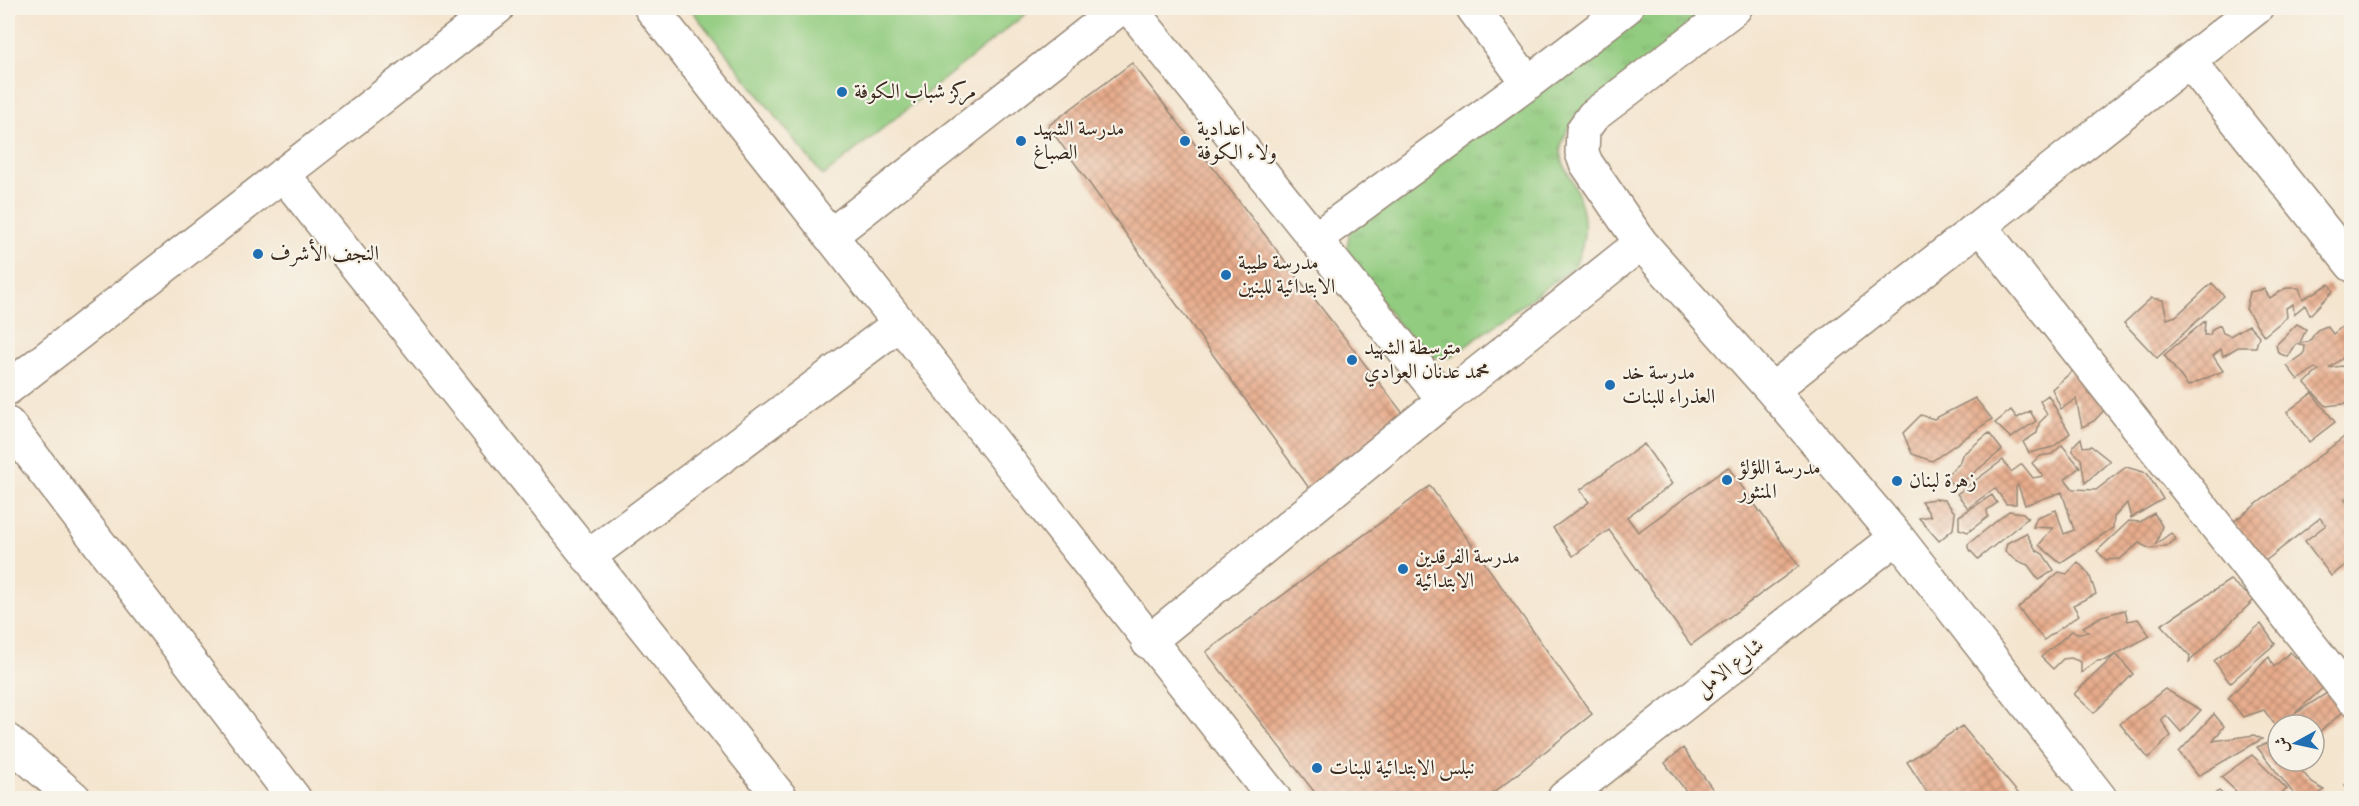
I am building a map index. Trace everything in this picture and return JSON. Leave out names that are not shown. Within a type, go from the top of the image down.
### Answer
[{"type":"street","points":[[8,387],[497,8]]},
{"type":"street","points":[[651,8],[1148,642],[1274,798]]},
{"type":"street","points":[[830,236],[1120,8]]},
{"type":"street","points":[[1130,8],[1444,400]]},
{"type":"street","points":[[1473,8],[1528,83]]},
{"type":"street","points":[[1315,239],[1626,8]]},
{"type":"street","points":[[1735,8],[1605,106],[1583,130],[1581,141],[1586,163],[1641,243],[1772,390],[1897,537],[2100,798]]},
{"type":"street","points":[[1772,390],[2256,8]]},
{"type":"street","points":[[2189,61],[2352,265]]},
{"type":"street","points":[[283,174],[778,797]]},
{"type":"street","points":[[1980,226],[2352,699]]},
{"type":"street","points":[[1148,642],[1444,400],[1641,243]]},
{"type":"street","points":[[588,557],[899,324]]},
{"type":"street","points":[[8,424],[294,798]]},
{"type":"street","name":"شارع الامل","points":[[1564,798],[1897,537]]},
{"type":"street","points":[[8,741],[74,798]]},
{"type":"green space","name":"مركز شباب الكوفة","points":[[690,8],[1033,8],[823,176]]},
{"type":"green space","points":[[1640,8],[1722,8],[1570,125],[1564,136],[1561,156],[1578,193],[1584,225],[1582,245],[1574,267],[1451,357],[1435,358],[1419,351],[1350,261],[1347,247],[1350,230]]},
{"type":"building","name":"مدرسة طيبة الابتدائية للبنين","points":[[1132,63],[1412,425],[1309,488],[1048,126]]},
{"type":"building","points":[[2212,283],[2224,296],[2157,358],[2124,323],[2151,298],[2163,300],[2167,319],[2176,316]]},
{"type":"building","points":[[2329,284],[2333,291],[2310,315],[2305,305],[2294,314],[2293,304],[2286,308],[2287,317],[2264,336],[2246,309],[2250,292],[2264,289],[2270,298],[2286,288],[2299,288],[2303,299]]},
{"type":"building","points":[[2205,321],[2204,335],[2210,335],[2212,329],[2220,325],[2223,333],[2230,336],[2249,325],[2259,336],[2256,347],[2238,347],[2223,356],[2221,349],[2213,356],[2223,371],[2188,386],[2164,355]]},
{"type":"building","points":[[2297,324],[2306,329],[2300,343],[2309,342],[2317,330],[2327,326],[2333,334],[2343,326],[2352,337],[2352,351],[2329,368],[2342,366],[2352,373],[2352,403],[2326,406],[2305,383],[2319,370],[2315,368],[2298,380],[2287,366],[2304,354],[2305,346],[2296,344],[2288,357],[2278,353],[2276,345]]},
{"type":"building","points":[[2076,368],[2108,406],[2094,421],[2082,427],[2076,399],[2061,409],[2052,389]]},
{"type":"building","points":[[2312,393],[2335,422],[2309,442],[2287,412]]},
{"type":"building","points":[[2048,395],[2070,433],[2053,447],[2029,453],[2023,442],[2037,433],[2039,423],[2047,415],[2040,401]]},
{"type":"building","points":[[1975,398],[1992,419],[1932,461],[1912,454],[1903,433],[1921,415],[1934,419]]},
{"type":"building","points":[[2011,410],[2017,418],[2030,411],[2036,421],[2011,438],[1995,423]]},
{"type":"building","points":[[2352,431],[2352,493],[2344,499],[2352,509],[2352,560],[2331,576],[2305,541],[2326,525],[2320,518],[2264,562],[2233,522]]},
{"type":"building","points":[[1989,433],[2002,450],[1955,488],[1945,476],[1959,464],[1962,455]]},
{"type":"building","points":[[2081,438],[2083,447],[2091,446],[2110,461],[2085,483],[2081,459],[2073,451],[2073,446]]},
{"type":"building","points":[[1644,444],[1672,484],[1627,517],[1638,532],[1728,467],[1799,566],[1691,645],[1609,530],[1573,556],[1553,528],[1589,502],[1580,490]]},
{"type":"building","points":[[2062,445],[2080,467],[2065,479],[2073,489],[2096,490],[2126,467],[2147,473],[2163,499],[2131,518],[2127,503],[2114,517],[2113,528],[2060,563],[2039,545],[2053,528],[2033,527],[2037,517],[2056,510],[2064,534],[2074,530],[2062,492],[2025,505],[2018,485],[2016,504],[2006,504],[1995,488],[1968,508],[1957,494],[2003,460],[2011,472],[2022,464],[2033,478],[2043,476],[2032,463],[2040,456],[2052,454]]},
{"type":"building","name":"مدرسة الفرقدين الابتدائية","points":[[1430,486],[1592,714],[1487,798],[1319,798],[1206,652]]},
{"type":"building","points":[[1992,495],[1997,503],[1987,510],[1988,517],[1968,532],[1959,529],[1959,516]]},
{"type":"building","points":[[1945,500],[1955,513],[1953,529],[1939,541],[1919,518],[1931,516],[1921,501]]},
{"type":"building","points":[[2009,511],[2023,513],[2028,518],[1978,559],[1968,548],[1968,544]]},
{"type":"building","points":[[2154,513],[2162,526],[2156,544],[2171,533],[2176,539],[2166,546],[2150,549],[2139,543],[2120,559],[2106,560],[2097,551],[2129,521],[2140,522]]},
{"type":"building","points":[[2026,533],[2036,550],[2043,554],[2054,570],[2039,580],[2028,565],[2005,551],[2007,543]]},
{"type":"building","points":[[2078,562],[2089,574],[2096,594],[2073,605],[2079,615],[2044,640],[2018,608],[2059,572],[2067,574]]},
{"type":"building","points":[[2230,580],[2254,600],[2189,662],[2190,656],[2161,625]]},
{"type":"building","points":[[2125,610],[2128,621],[2138,619],[2150,636],[2106,660],[2097,661],[2081,673],[2081,662],[2071,658],[2063,659],[2053,669],[2041,657],[2072,631],[2088,632],[2083,627],[2102,616]]},
{"type":"building","points":[[2261,624],[2275,644],[2230,683],[2214,661]]},
{"type":"building","points":[[2290,652],[2326,685],[2295,713],[2266,713],[2264,710],[2243,717],[2228,698],[2269,657],[2274,667]]},
{"type":"building","points":[[2116,654],[2133,674],[2094,713],[2074,694]]},
{"type":"building","points":[[2165,689],[2201,710],[2181,732],[2166,715],[2161,720],[2171,736],[2148,758],[2120,724]]},
{"type":"building","points":[[2333,689],[2348,708],[2326,726],[2326,713],[2296,713]]},
{"type":"building","points":[[2214,714],[2224,726],[2213,741],[2254,735],[2262,739],[2198,776],[2179,752]]},
{"type":"building","points":[[1962,726],[2022,798],[1931,798],[1907,762]]},
{"type":"building","points":[[2266,744],[2266,758],[2257,747]]},
{"type":"building","points":[[1683,748],[1714,791],[1691,798],[1665,763]]},
{"type":"building","points":[[2252,755],[2266,769],[2266,773],[2271,773],[2287,789],[2274,798],[2243,798],[2221,777]]},
{"type":"building","points":[[2277,773],[2304,773],[2312,783],[2324,790],[2313,798],[2297,798]]},
{"type":"building","points":[[2352,780],[2352,794],[2345,785]]},
{"type":"building","points":[[2219,791],[2227,798],[2209,798]]},
{"type":"place","name":"مركز شباب الكوفة","points":[[842,92]]},
{"type":"place","name":"مدرسة الشهيد الصباغ","points":[[1021,141]]},
{"type":"place","name":"اعدادية ولاء الكوفة","points":[[1185,141]]},
{"type":"place","name":"النجف الأشرف","points":[[258,254]]},
{"type":"place","name":"مدرسة طيبة الابتدائية للبنين","points":[[1226,275]]},
{"type":"place","name":"متوسطة الشهيد محمد عدنان العوادي","points":[[1352,360]]},
{"type":"place","name":"مدرسة خد العذراء للبنات","points":[[1610,385]]},
{"type":"place","name":"مدرسة اللؤلؤ المنثور","points":[[1727,480]]},
{"type":"place","name":"زهرة لبنان","points":[[1897,481]]},
{"type":"place","name":"مدرسة الفرقدين الابتدائية","points":[[1403,569]]},
{"type":"place","name":"نبلس الابتدائية للبنات","points":[[1317,768]]}]
